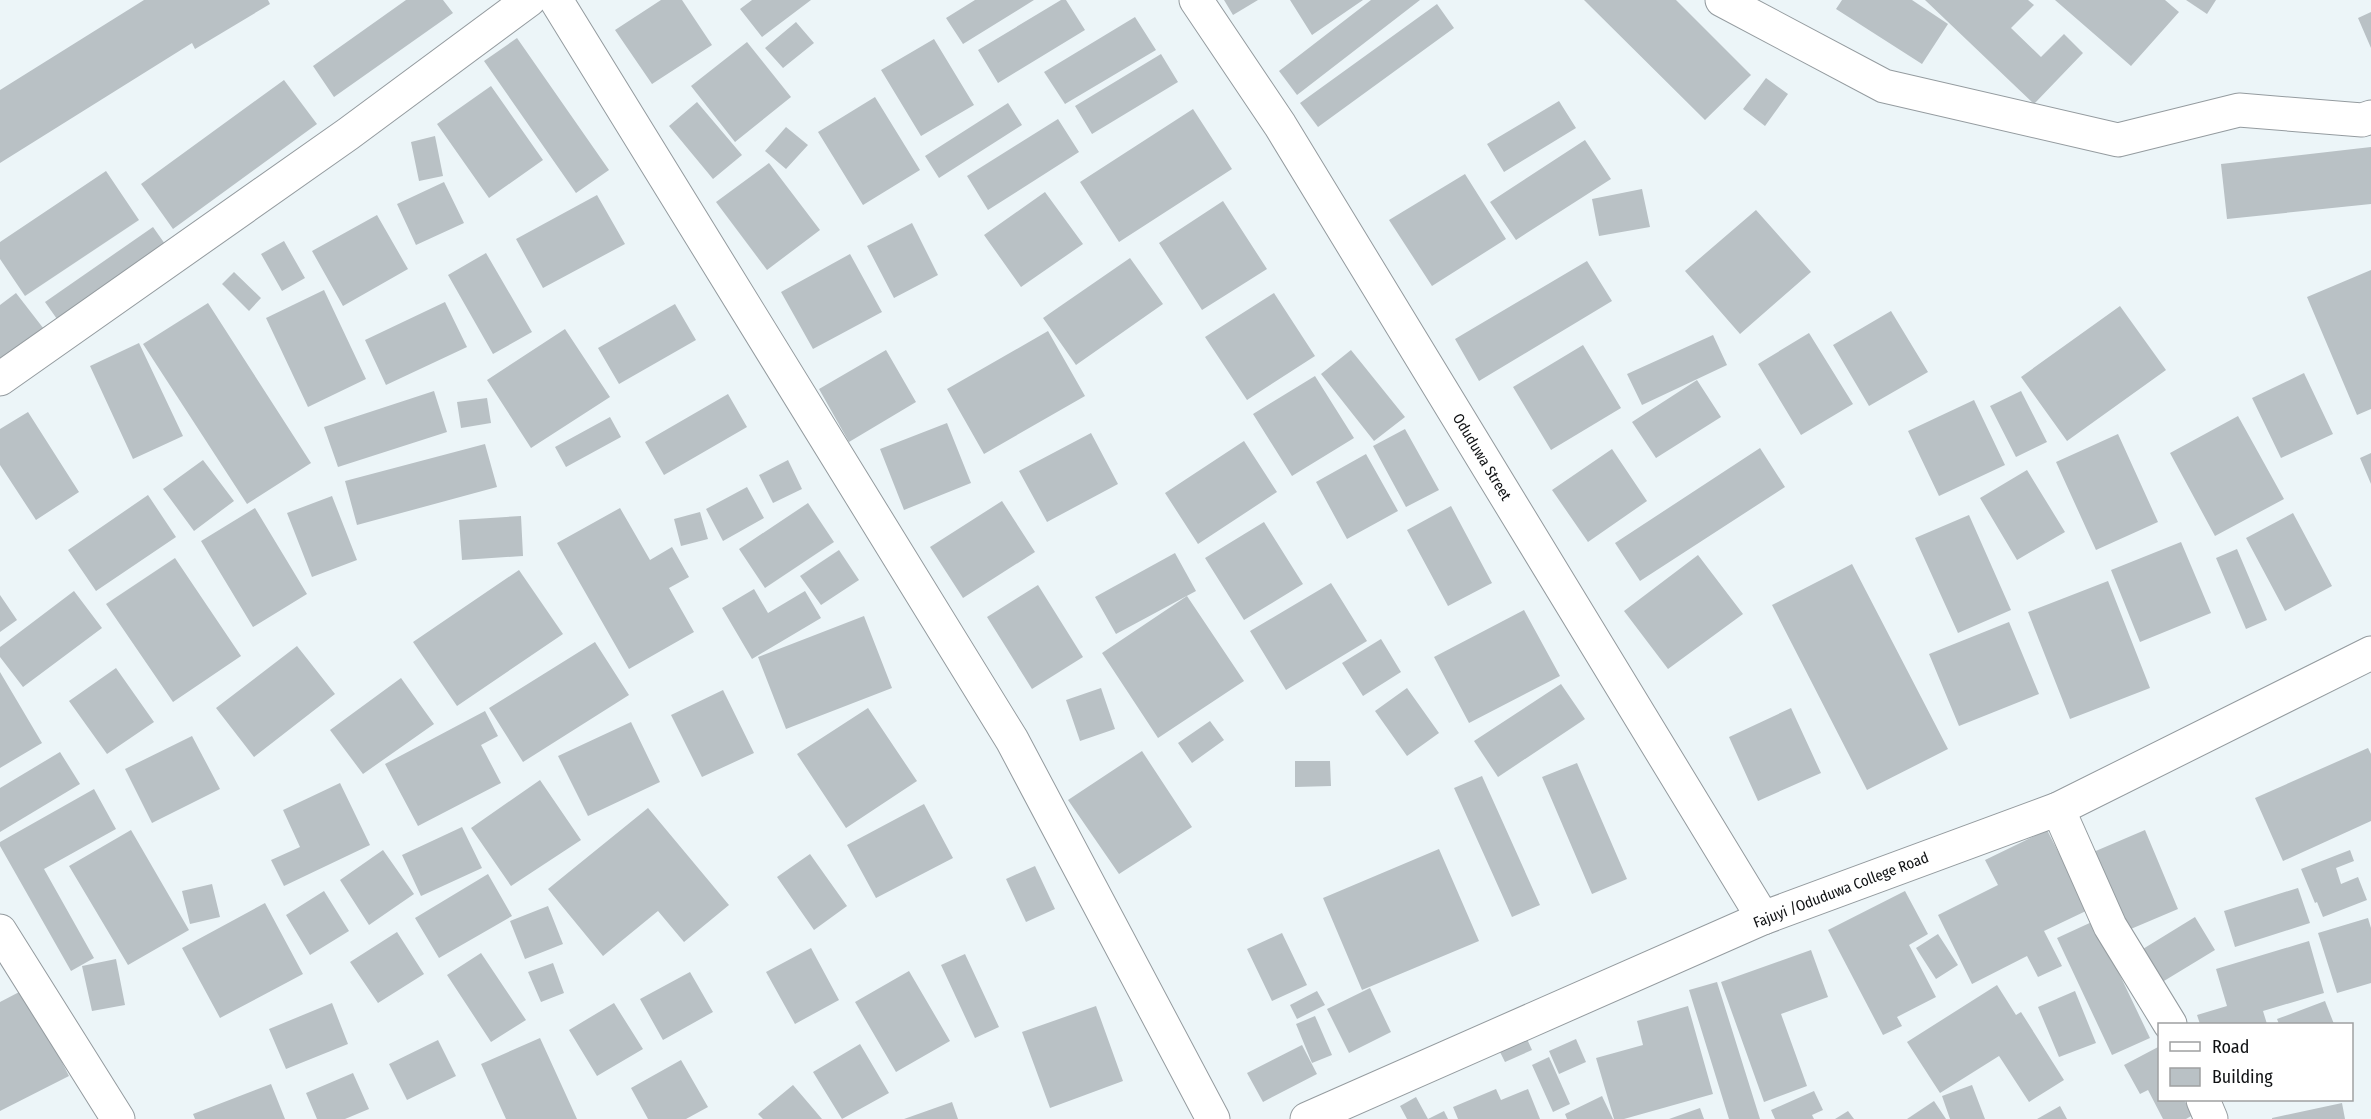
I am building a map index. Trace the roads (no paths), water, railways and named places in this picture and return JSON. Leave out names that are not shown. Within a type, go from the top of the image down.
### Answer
[{"type":"street","points":[[0,379],[348,134],[529,0]]},
{"type":"street","points":[[556,0],[1012,740],[1213,1119]]},
{"type":"street","name":"Oduduwa Street","points":[[1196,0],[1280,125],[1762,918]]},
{"type":"street","points":[[1722,0],[1884,86],[2118,140],[2239,110],[2362,120],[2371,117]]},
{"type":"street","name":"Fajuyi /Oduduwa College Road","points":[[1307,1119],[1762,918],[2058,809],[2371,653]]},
{"type":"street","points":[[2058,809],[2110,926],[2169,1023]]},
{"type":"street","points":[[0,931],[118,1119]]},
{"type":"street","points":[[2203,1101],[2211,1119]]}]
